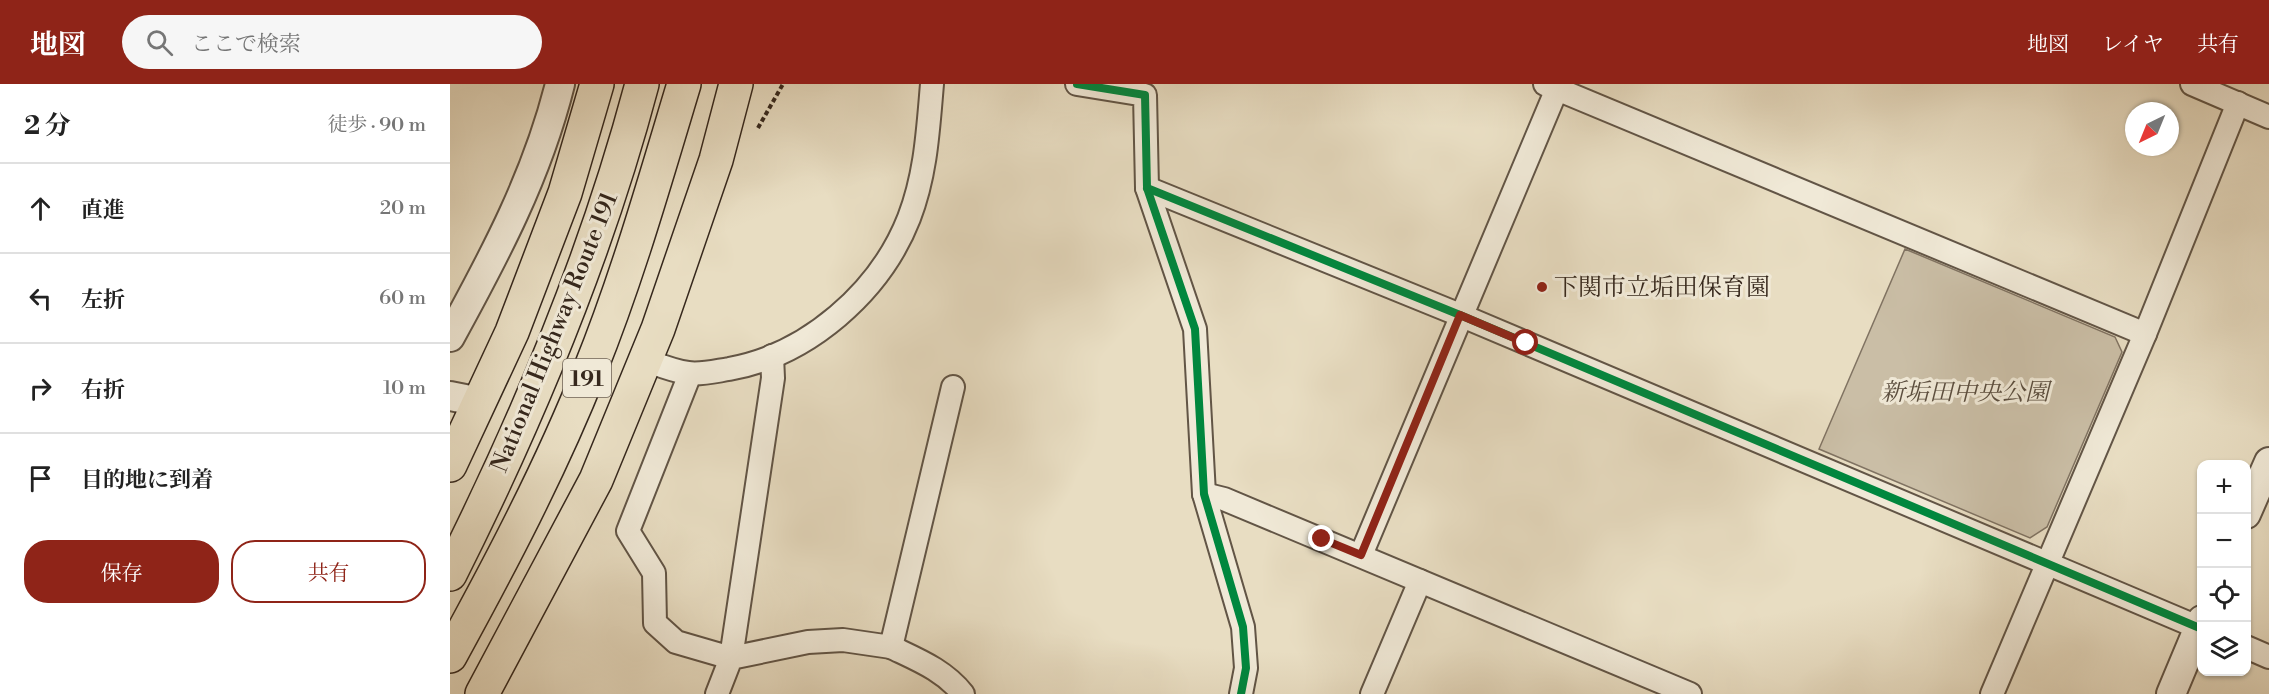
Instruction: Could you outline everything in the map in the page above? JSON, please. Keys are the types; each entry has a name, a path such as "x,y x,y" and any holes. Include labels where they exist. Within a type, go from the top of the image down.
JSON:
{"highway":[{"path":"452,457 465,399 512,332 565,193 597,84"},
{"name":"National Highway Route 191","path":"450,574 505,461 571,302 621,162 642,84"},
{"name":"National Highway Route 191","path":"450,657 542,478 591,369 630,264 684,84"},
{"path":"482,694 596,480 645,360 716,160 736,84"}],"street":[{"path":"450,337 494,258 516,210 541,151 560,84"},
{"path":"645,360 690,374 740,367 772,356 817,332 870,285 886,264 909,219 923,178 932,84"},
{"path":"1077,84 1145,94 1147,188 1195,329 1204,494 1243,627 1246,668 1241,694"},
{"path":"2192,84 2269,117"},
{"path":"1361,555 1554,86 2145,334"},
{"path":"1992,694 2145,334 2238,103"},
{"path":"1147,188 1460,315 2047,564 2197,625"},
{"path":"717,694 731,658 773,378 772,356"},
{"path":"690,374 628,531 654,573 655,623 676,642 731,658 808,642 843,640 891,647 935,668 952,680 963,694"},
{"path":"891,647 953,387"},
{"path":"2251,505 2269,463"},
{"path":"1204,494 1224,499 1361,555 1690,694"},
{"path":"1372,694 1420,581"},
{"path":"2171,694 2197,633"},
{"path":"2251,649 2269,657"}],"green space":[{"name":"新垢田中央公園","path":"1905,249 2115,337 2122,352 2047,527 2030,538 1819,449"}],"cycle path":[{"path":"1077,84 1145,95 1147,188 1195,329 1204,494 1243,627 1246,668 1241,694"},
{"path":"1147,188 1460,315 2197,627"}],"place":[{"name":"下関市立垢田保育園","path":"1542,287"}],"route":[{"path":"1322,539 1361,555 1460,315 1526,343"}]}
